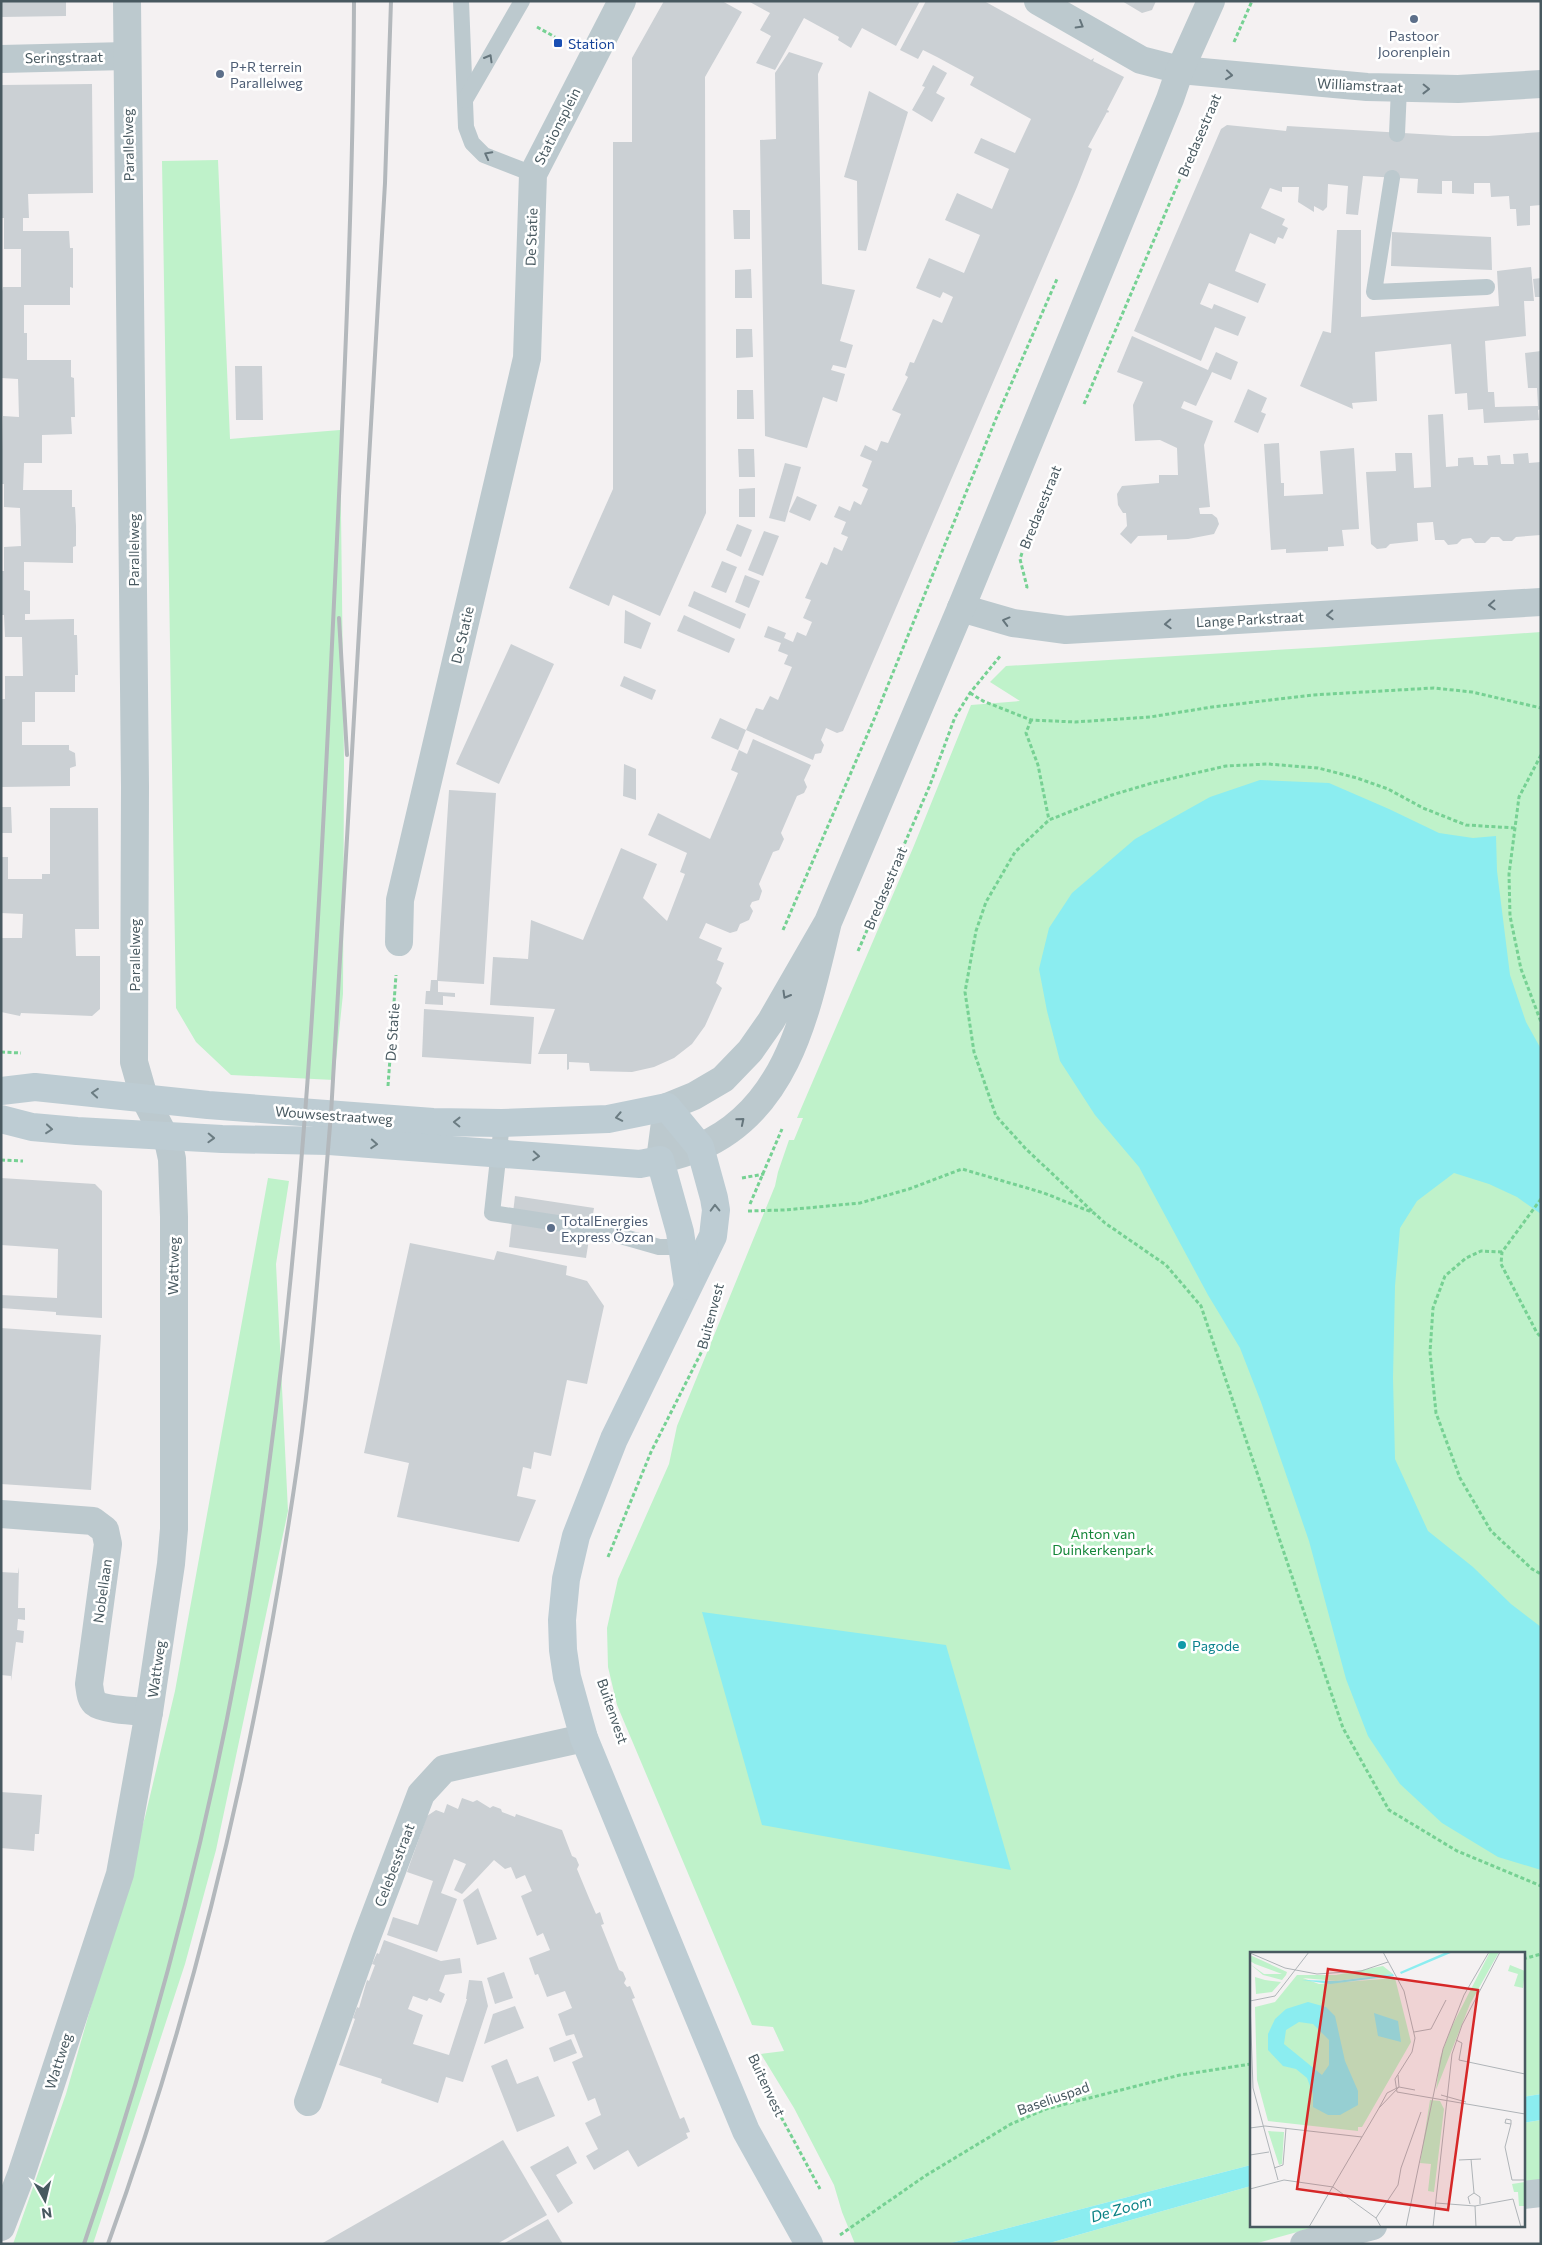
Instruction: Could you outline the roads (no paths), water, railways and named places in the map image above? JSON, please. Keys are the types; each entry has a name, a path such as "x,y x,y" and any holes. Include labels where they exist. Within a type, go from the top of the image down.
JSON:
{"main road":[{"name":"Wouwsestraatweg","path":"1,1091 35,1087 208,1105 364,1117 502,1123 608,1119 667,1107"},
{"name":"Buitenvest","path":"667,1107 700,1147 711,1184 716,1210 713,1236 696,1247 688,1286 614,1440 576,1536 566,1579 562,1620 562,1650 567,1677 584,1738 746,2131 821,2242"},
{"name":"Wouwsestraatweg","path":"1,1120 32,1127 164,1136 329,1141 640,1164 660,1160"},
{"path":"660,1160 696,1247"}],"street":[{"name":"Parallelweg","path":"127,1 135,777 134,1062 144,1097"},
{"name":"Stationsplein","path":"533,174 622,1"},
{"name":"Williamstraat","path":"1038,1 1141,60 1180,70 1399,88 1458,89 1541,84"},
{"path":"828,922 805,1015 788,1059 770,1090 751,1113 731,1130 700,1147 660,1160 667,1107 694,1096 723,1079 750,1051 771,1021 828,922 962,608 1170,99 1180,70 1211,1"},
{"name":"Seringstraat","path":"1,59 127,56"},
{"name":"De Statie","path":"399,942 400,900 527,358 533,174"},
{"name":"Lange Parkstraat","path":"962,608 1013,623 1066,630 1541,602"},
{"name":"Wattweg","path":"1,2227 21,2175 120,1874 149,1712 171,1564 174,1529 173,1182 171,1152 144,1097"},
{"name":"Nobellaan","path":"1,1514 93,1521 105,1530 108,1544 89,1684 90,1695 95,1703 104,1707 149,1712"},
{"name":"Celebesstraat","path":"308,2102 366,1939 421,1794 444,1769 584,1738"},
{"path":"1524,2195 1541,2193"},
{"path":"1304,2244 1365,2228"}],"lane":[{"path":"464,100 522,1"},
{"name":"Stationsplein","path":"463,5 464,100 466,127 472,143 484,155 533,174"},
{"path":"1397,134 1399,88"},
{"path":"1392,178 1374,292 1488,286"},
{"path":"502,1123 492,1213 596,1229 659,1247 696,1247"}],"water":[{"path":"1260,780 1329,783 1439,833 1473,838 1496,836 1497,871 1510,975 1526,1022 1541,1049 1541,1214 1517,1197 1489,1184 1454,1173 1417,1201 1400,1228 1395,1286 1393,1378 1395,1459 1428,1531 1473,1567 1511,1604 1541,1627 1541,1870 1498,1857 1442,1823 1400,1784 1368,1736 1346,1679 1309,1541 1261,1402 1240,1348 1208,1295 1139,1167 1095,1115 1060,1061 1047,1011 1039,969 1049,928 1072,893 1135,839 1210,797"},
{"path":"702,1612 946,1645 1011,1870 762,1825"},
{"path":"1541,2094 1541,2120 1524,2123 1524,2097"},
{"name":"De Zoom","path":"1250,2165 1250,2186 1046,2244 947,2244"}],"railway":[{"path":"84,2244 116,2148 145,2051 197,1855 239,1657 256,1557 282,1364 300,1177 314,989 324,802 349,266 354,1"},
{"path":"108,2244 141,2149 171,2052 199,1955 223,1857 265,1660 283,1561 304,1418 331,1114 385,183 391,1"},
{"path":"339,618 347,755"}],"place":[{"name":"Pastoor Joorenplein","path":"1414,19"},
{"name":"Station","path":"558,43"},
{"name":"P+R terrein Parallelweg","path":"220,74"},
{"name":"TotalEnergies Express Özcan","path":"551,1228"},
{"name":"Pagode","path":"1182,1645"}],"park label":[{"name":"Anton van Duinkerkenpark","path":"1103,1542"}]}
